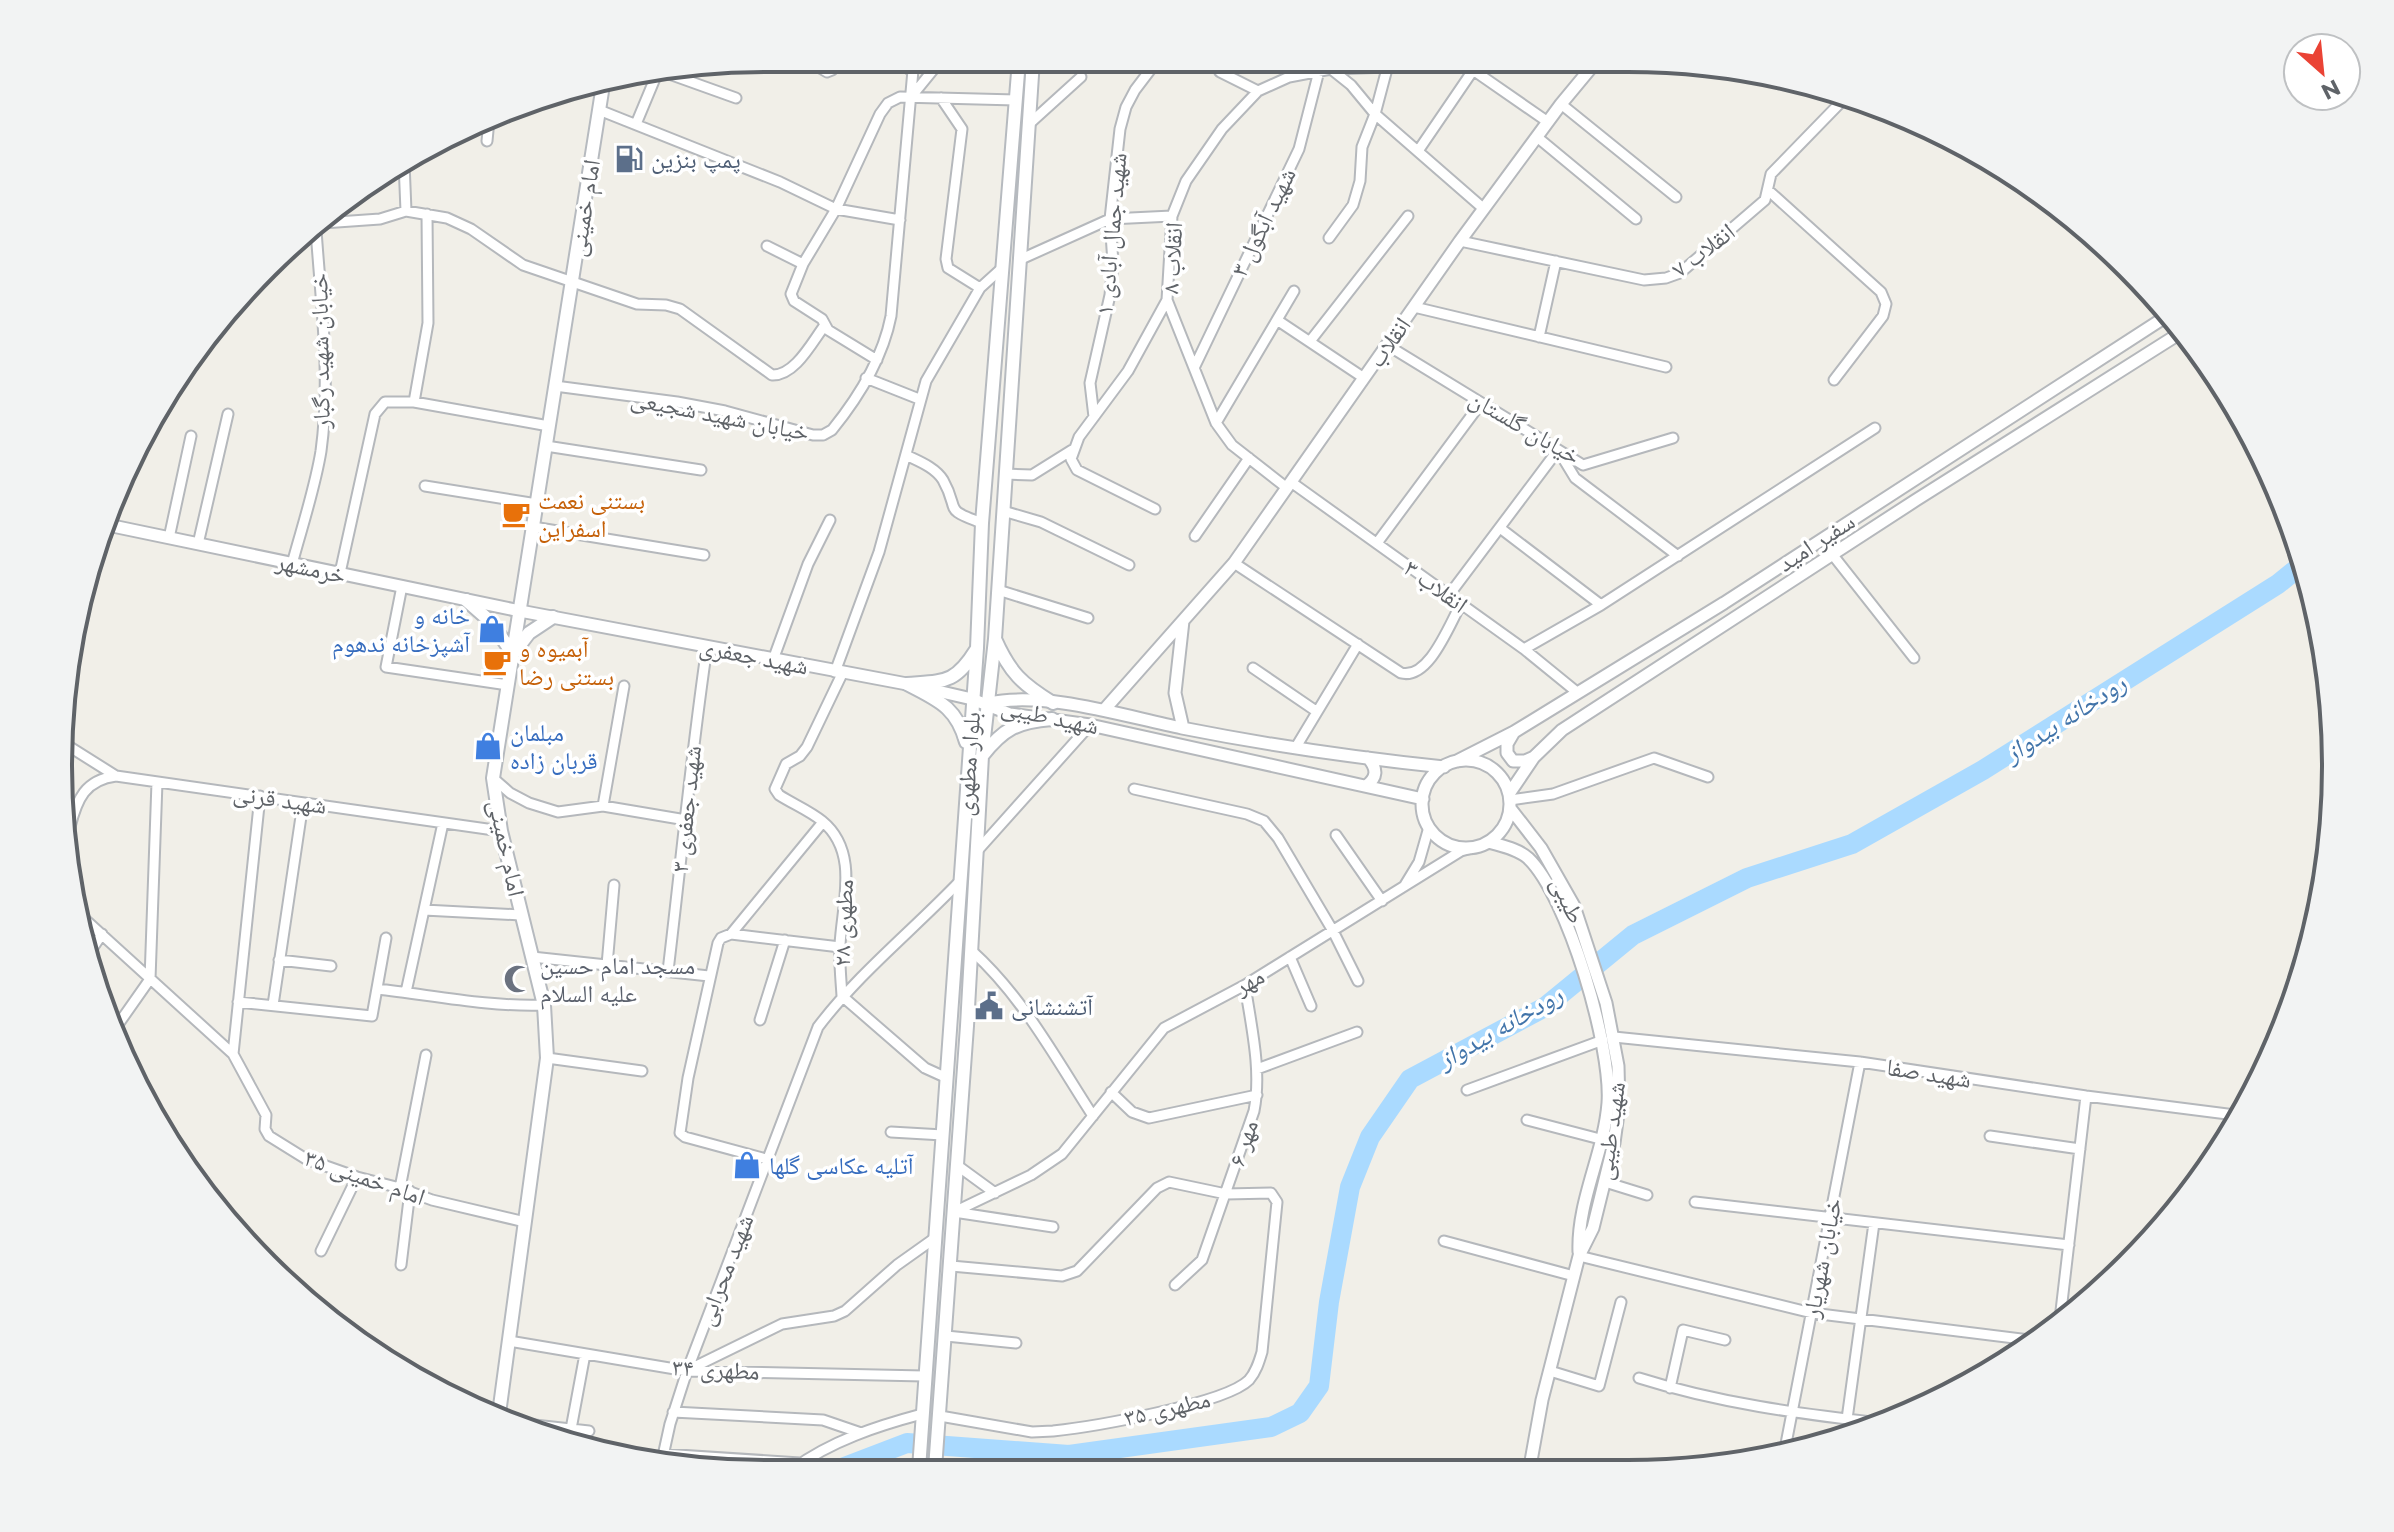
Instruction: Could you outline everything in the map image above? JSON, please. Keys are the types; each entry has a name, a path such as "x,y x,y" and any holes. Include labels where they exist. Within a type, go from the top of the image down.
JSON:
{"main road":[{"name":"بلوار مطهری","path":"919,1460 978,634 982,523 1018,72"},
{"name":"بلوار مطهری","path":"936,1460 958,1166 982,756 995,636 1032,72"},
{"name":"امام خمینی","path":"500,1407 547,1058 544,1005 501,831 493,778 602,92"},
{"path":"466,600 491,622 513,654 529,633 553,617"},
{"path":"978,634 995,636 1006,664 1016,677 1053,703"},
{"path":"907,684 946,681 954,677 963,671 977,648"},
{"path":"907,684 945,705 957,717 968,752"},
{"path":"982,756 998,735 1012,726 1052,719"},
{"path":"951,1024 967,1026"},
{"path":"921,1441 938,1443"}],"street":[{"name":"خیابان شهید شجیعی","path":"555,386 725,411 802,433 823,435 832,430 877,360 887,336 913,72"},
{"path":"911,97 931,72"},
{"name":"شهید جمال آبادی ۱","path":"1094,417 1090,383 1110,295 1113,263 1110,219 1120,129 1126,107 1150,72"},
{"path":"1220,72 1258,91"},
{"name":"انقلاب ۸","path":"1289,485 1232,445 1216,423 1167,300 1172,216 1186,181 1222,129 1258,91 1289,77 1314,72"},
{"name":"شهید آبگول ۳","path":"1194,368 1299,149 1319,72"},
{"path":"1334,72 1366,101 1375,114 1484,209"},
{"path":"1329,238 1353,205 1360,181 1362,147 1386,72"},
{"path":"1418,151 1471,72"},
{"path":"1483,72 1548,122"},
{"name":"انقلاب","path":"1104,710 1234,563 1460,241 1588,72"},
{"path":"1028,125 1081,77"},
{"path":"679,78 736,98"},
{"path":"636,124 654,81"},
{"path":"877,360 828,330 822,319 792,298 791,291 803,264 836,209 880,114 895,98 1016,100"},
{"path":"941,98 962,129 946,259 948,268 980,288"},
{"path":"1561,104 1676,197"},
{"name":"انقلاب ۷","path":"1460,241 1644,280 1680,273 1765,200 1771,174 1838,105"},
{"path":"599,110 768,177 836,209 900,220"},
{"path":"487,141 488,131"},
{"path":"1537,137 1636,219"},
{"path":"404,174 406,211"},
{"path":"1769,191 1881,292 1886,304 1883,316 1834,380"},
{"path":"335,222 380,219 406,211 447,218 471,229 523,265 637,304 680,309 772,375 785,373 792,367 825,325"},
{"path":"414,402 428,323 427,214"},
{"path":"1019,260 1110,219 1172,216"},
{"path":"1311,340 1408,216"},
{"name":"خیابان شهید رگبار","path":"292,564 320,453 325,411 316,237"},
{"path":"767,246 803,264"},
{"path":"1539,337 1556,261"},
{"path":"838,673 879,552 926,381 980,288 1001,269"},
{"path":"1216,423 1294,291"},
{"path":"1005,474 1032,475 1072,450 1128,371 1167,300"},
{"path":"1414,307 1666,367"},
{"path":"1277,320 1364,378"},
{"name":"سفیر امید","path":"1457,761 1514,732 1724,603 2160,320"},
{"name":"سفیر امید","path":"1510,801 1534,757 1562,730 2174,337"},
{"name":"خیابان گلستان","path":"1387,345 1583,465 1673,438"},
{"path":"866,378 919,399"},
{"path":"340,573 375,414 385,402 414,402 549,426"},
{"path":"1377,543 1481,403"},
{"path":"198,544 228,414"},
{"path":"1524,649 1601,605 1875,428"},
{"path":"169,538 191,436"},
{"path":"546,446 701,470"},
{"path":"1072,450 1072,465 1077,470 1155,509"},
{"path":"1449,595 1558,450 1575,478 1678,556"},
{"path":"906,455 933,468 942,479 957,514 982,523"},
{"path":"1195,536 1249,458"},
{"name":"انقلاب ۳","path":"1289,485 1377,543 1524,649 1578,693"},
{"path":"425,486 537,504"},
{"path":"1003,511 1041,522 1129,565"},
{"path":"773,660 808,564 830,520"},
{"name":"خرمشهر","path":"115,527 520,611"},
{"path":"533,527 704,555"},
{"path":"1500,528 1601,605"},
{"path":"1832,554 1914,658"},
{"path":"1234,563 1401,673 1415,673 1429,660 1461,604"},
{"path":"402,586 386,667 508,685"},
{"path":"998,590 1088,618"},
{"name":"شهید جعفری","path":"520,611 907,684 987,703"},
{"path":"1183,621 1175,693 1183,728"},
{"path":"1296,747 1358,644"},
{"name":"شهید جعفری ۳","path":"668,971 691,756 707,647"},
{"path":"1253,668 1316,711"},
{"name":"مطهری ۲۸","path":"838,673 804,753 786,764 776,784 776,793 823,822 836,838 845,858 840,947 842,996 925,1068 947,1078"},
{"path":"603,806 624,686"},
{"name":"شهید طیبی","path":"987,703 1013,698 1104,710 1183,728 1296,747 1444,767"},
{"name":"شهید طیبی","path":"987,703 1010,714 1090,725 1423,799"},
{"path":"978,850 1090,725"},
{"path":"1514,732 1507,744 1507,753 1513,761 1534,757"},
{"path":"72,749 116,776"},
{"path":"1366,786 1373,781 1376,773 1368,758"},
{"path":"1510,801 1553,794 1654,758 1708,777"},
{"path":"1470,760 1495,771 1504,781 1510,801 1507,821 1500,833 1476,847 1449,845 1438,838 1423,814 1426,786 1444,767 1457,761 1470,760"},
{"path":"74,817 82,793 93,782 116,776"},
{"name":"شهید قرنی","path":"116,776 501,831"},
{"path":"493,778 510,793 529,803 558,812 603,806 686,820"},
{"path":"121,1021 150,979 157,782"},
{"path":"1134,789 1247,814 1264,821 1278,838 1333,931 1358,981"},
{"path":"233,1054 260,796"},
{"name":"طیبی","path":"1510,801 1574,906 1606,1003"},
{"path":"273,1005 303,803"},
{"path":"731,934 823,822"},
{"path":"406,992 443,823"},
{"path":"1403,888 1419,862 1429,827"},
{"path":"1336,835 1382,901"},
{"name":"طیبی","path":"1489,842 1525,855 1550,888 1577,955 1592,1004"},
{"name":"مهر","path":"954,1212 995,1193 1062,1154 1164,1028 1245,985 1461,851 1476,847"},
{"name":"شهید محرابی","path":"664,1452 687,1371 818,1027 872,965 913,930 959,882"},
{"path":"607,965 614,885"},
{"path":"424,910 521,915"},
{"name":"امام خمینی ۳۵","path":"91,924 233,1054 266,1115 265,1129 269,1136 306,1159 357,1177 461,1208 525,1222"},
{"path":"95,944 102,934"},
{"path":"766,1159 680,1133 718,943 721,938 731,934 840,947"},
{"path":"238,1002 372,1016 386,938"},
{"path":"760,1020 785,940"},
{"path":"972,951 990,967 1027,1014 1093,1116"},
{"path":"532,957 709,976"},
{"path":"1290,957 1311,1006"},
{"path":"279,960 331,966"},
{"name":"مهر ۶","path":"1175,1285 1202,1260 1257,1095 1257,1069 1245,985"},
{"path":"377,989 435,998 522,1006 544,1005"},
{"name":"شهید طیبی","path":"1579,1256 1578,1226 1608,1105 1606,1003"},
{"name":"شهید طیبی","path":"1530,1460 1579,1256 1593,1228 1605,1182 1619,1106 1618,1066 1592,1004"},
{"path":"1257,1069 1357,1032"},
{"path":"1467,1090 1608,1039"},
{"name":"شهید صفا","path":"1608,1039 1860,1062 2228,1114"},
{"path":"401,1265 405,1190 426,1055"},
{"path":"547,1058 642,1071"},
{"name":"خیابان شهریار","path":"1786,1441 1860,1062"},
{"path":"1111,1092 1132,1112 1149,1118 1257,1095"},
{"path":"2061,1308 2086,1096"},
{"path":"1527,1120 1600,1139"},
{"path":"891,1132 943,1135"},
{"path":"1990,1136 2080,1149"},
{"path":"958,1166 995,1193"},
{"path":"321,1251 357,1177"},
{"path":"1605,1182 1647,1195"},
{"path":"951,1266 1062,1276 1071,1274 1163,1183 1178,1183 1226,1194"},
{"name":"مطهری ۳۵","path":"940,1420 1032,1432 1063,1430 1213,1399 1248,1381 1256,1370 1265,1339 1277,1202 1275,1196 1265,1192 1226,1194"},
{"path":"1695,1202 2069,1245"},
{"path":"954,1212 1053,1227"},
{"path":"1847,1419 1874,1223"},
{"path":"687,1371 782,1324 834,1316 845,1311 897,1265 935,1238"},
{"path":"1444,1241 1574,1276"},
{"path":"1579,1256 1812,1313 2020,1339"},
{"path":"1550,1371 1599,1386 1621,1302"},
{"path":"1670,1388 1683,1330 1725,1340"},
{"path":"946,1336 1016,1343"},
{"name":"مطهری ۳۴","path":"509,1341 687,1371 924,1376"},
{"path":"571,1429 585,1354"},
{"path":"1639,1378 1670,1388 1792,1413 1858,1420"},
{"path":"673,1412 823,1420 861,1433"},
{"path":"808,1460 861,1433 922,1418"},
{"path":"558,1428 589,1431"}],"waterway":[{"name":"رودخانه بیدواز","path":"863,1460 907,1443 1069,1455 1271,1427 1300,1413 1319,1386 1329,1302 1350,1187 1370,1137 1410,1079 1545,1007 1633,935 1747,878 1852,844 1983,770 2294,571"}],"place":[{"name":"پمپ بنزین","path":"629,159"},
{"name":"بستنی نعمت اسفراین","path":"516,514"},
{"name":"خانه و آشپزخانه ندهوم","path":"492,629"},
{"name":"آبمیوه و بستنی رضا","path":"497,662"},
{"name":"مبلمان قربان زاده","path":"488,746"},
{"name":"مسجد امام حسین علیه السلام","path":"518,979"},
{"name":"آتشنشانی","path":"989,1006"},
{"name":"آتلیه عکاسی گلها","path":"747,1165"}]}
